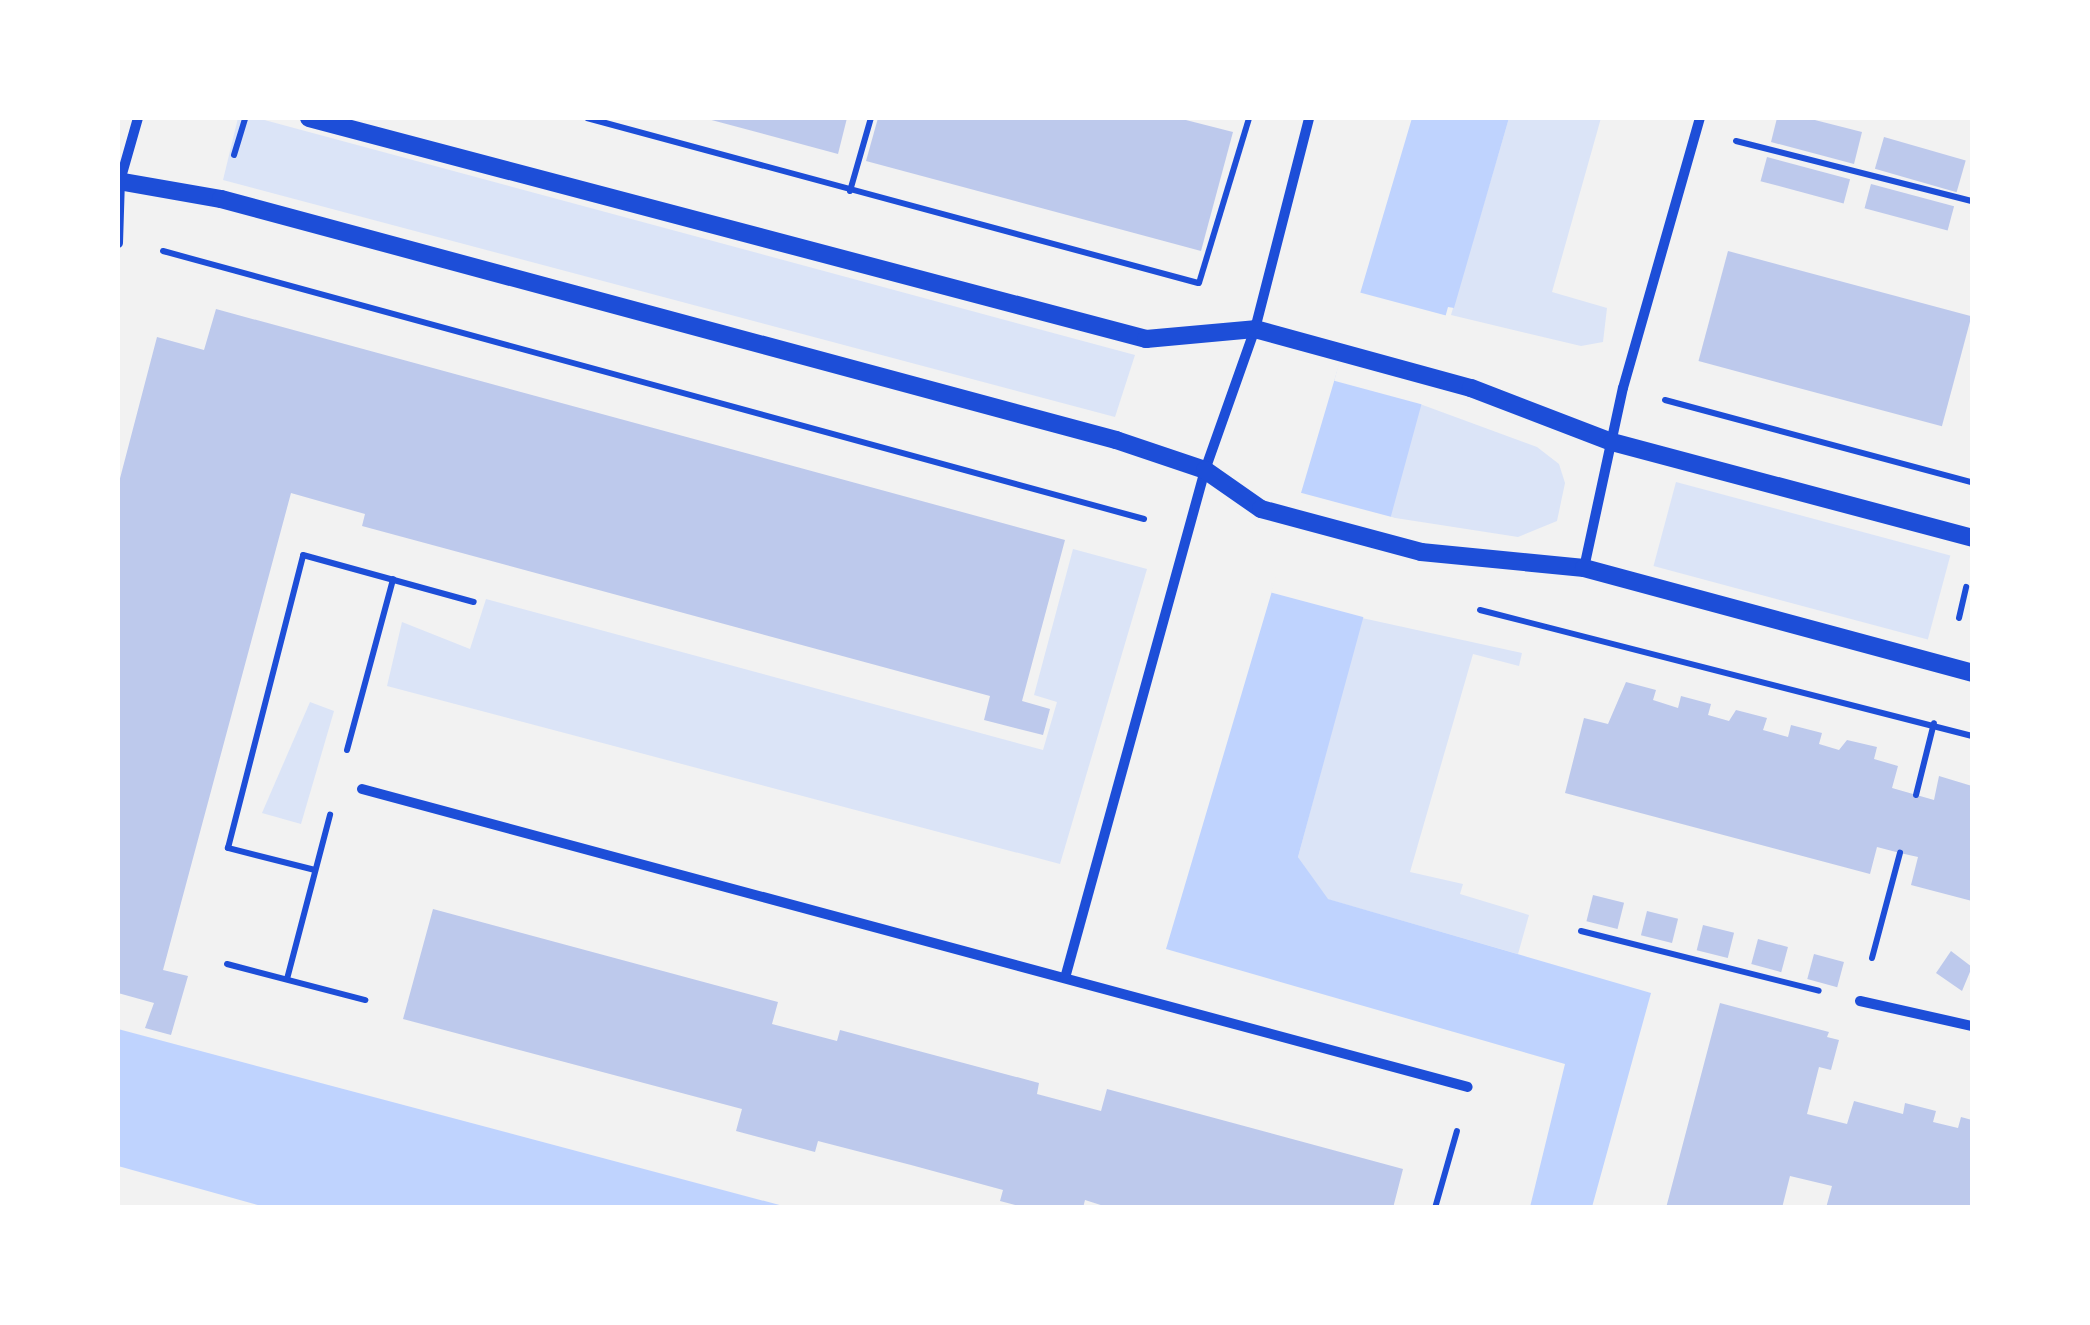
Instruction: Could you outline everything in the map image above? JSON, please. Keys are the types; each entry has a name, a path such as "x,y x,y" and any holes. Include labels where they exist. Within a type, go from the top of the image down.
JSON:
{"street":[{"path":"118,243 119,181 138,118"},
{"path":"309,118 1146,339 1255,329 1471,388 1612,442 1972,538"},
{"path":"1064,978 1205,470 1255,329 1308,118"},
{"path":"1584,568 1623,388 1700,118"},
{"path":"119,181 258,209 1205,470 1261,508 1421,552 1584,568 1972,673"},
{"path":"362,789 1468,1086"},
{"path":"1860,1001 1972,1026"}],"path":[{"path":"587,118 1216,291 1264,293"},
{"path":"850,190 871,118"},
{"path":"1198,283 1250,118"},
{"path":"1696,130 1972,201"},
{"path":"118,243 1190,532"},
{"path":"1623,388 1972,482"},
{"path":"315,870 228,848 302,554 474,602"},
{"path":"1467,607 1972,736"},
{"path":"1581,931 1860,1001 1900,852"},
{"path":"228,964 365,1000"},
{"path":"1435,1208 1468,1086"}],"shaded area":[{"path":"238,118 257,118 1135,355 1115,417 223,180"},
{"path":"1509,118 1601,118 1552,292 1607,308 1603,342 1581,346 1451,315"},
{"path":"1420,404 1537,447 1559,464 1565,483 1557,521 1518,537 1389,517"},
{"path":"1676,482 1950,556 1928,640 1653,566"},
{"path":"1073,549 1147,569 1060,864 387,686 402,622 470,649 486,599 1043,750 1057,702 1034,695"},
{"path":"1362,618 1522,653 1519,666 1473,654 1410,872 1463,884 1460,894 1529,915 1518,954 1327,899 1298,857"},
{"path":"310,702 334,711 301,824 262,813"}],"water":[{"path":"1412,118 1509,118 1454,308 1448,307 1298,857 1328,899 1651,993 1592,1207 1530,1207 1565,1064 1166,949"},
{"path":"118,1029 787,1207 265,1207 118,1166"}],"pier":[{"path":"1358,292 1450,317 1426,405 1334,381"},
{"path":"1298,492 1394,518 1367,618 1271,592"}],"building":[{"path":"704,118 847,118 838,154"},
{"path":"878,118 1178,118 1233,132 1201,251 866,161"},
{"path":"1777,118 1807,118 1862,132 1854,164 1771,142"},
{"path":"1884,137 1966,160 1957,192 1875,169"},
{"path":"1767,157 1850,179 1844,203 1761,181"},
{"path":"1871,184 1954,206 1948,230 1865,208"},
{"path":"1728,251 1971,316 1942,426 1698,361"},
{"path":"216,309 1065,540 1022,701 1050,709 1043,735 984,720 990,696 362,526 365,514 291,493 163,970 188,976 171,1035 145,1028 154,1003 118,993 118,486 157,337 204,350"},
{"path":"1626,682 1656,690 1653,700 1678,708 1681,696 1711,704 1708,715 1729,721 1736,710 1767,718 1763,730 1788,737 1791,725 1822,733 1819,744 1839,750 1847,740 1877,747 1874,759 1898,766 1892,788 1934,800 1939,776 1972,786 1972,901 1911,885 1918,857 1877,847 1870,874 1565,793 1584,718 1608,724"},
{"path":"1593,895 1624,903 1618,929 1586,921"},
{"path":"433,909 778,1002 772,1024 837,1041 840,1030 1039,1083 1037,1094 1101,1111 1107,1089 1403,1169 1393,1208 1110,1208 1085,1200 1083,1208 1026,1208 1000,1201 1003,1190 911,1165 818,1141 815,1152 736,1131 742,1109 403,1019"},
{"path":"1647,911 1678,919 1672,943 1641,935"},
{"path":"1703,925 1734,933 1728,958 1697,950"},
{"path":"1758,939 1788,947 1781,972 1751,964"},
{"path":"1951,951 1972,967 1962,991 1936,973"},
{"path":"1814,954 1844,962 1837,987 1807,979"},
{"path":"1720,1003 1829,1032 1827,1037 1839,1040 1831,1070 1819,1067 1807,1114 1847,1124 1854,1101 1903,1114 1905,1103 1936,1111 1933,1122 1958,1128 1961,1117 1972,1120 1972,1208 1826,1208 1832,1186 1790,1176 1782,1208 1666,1208"}]}
